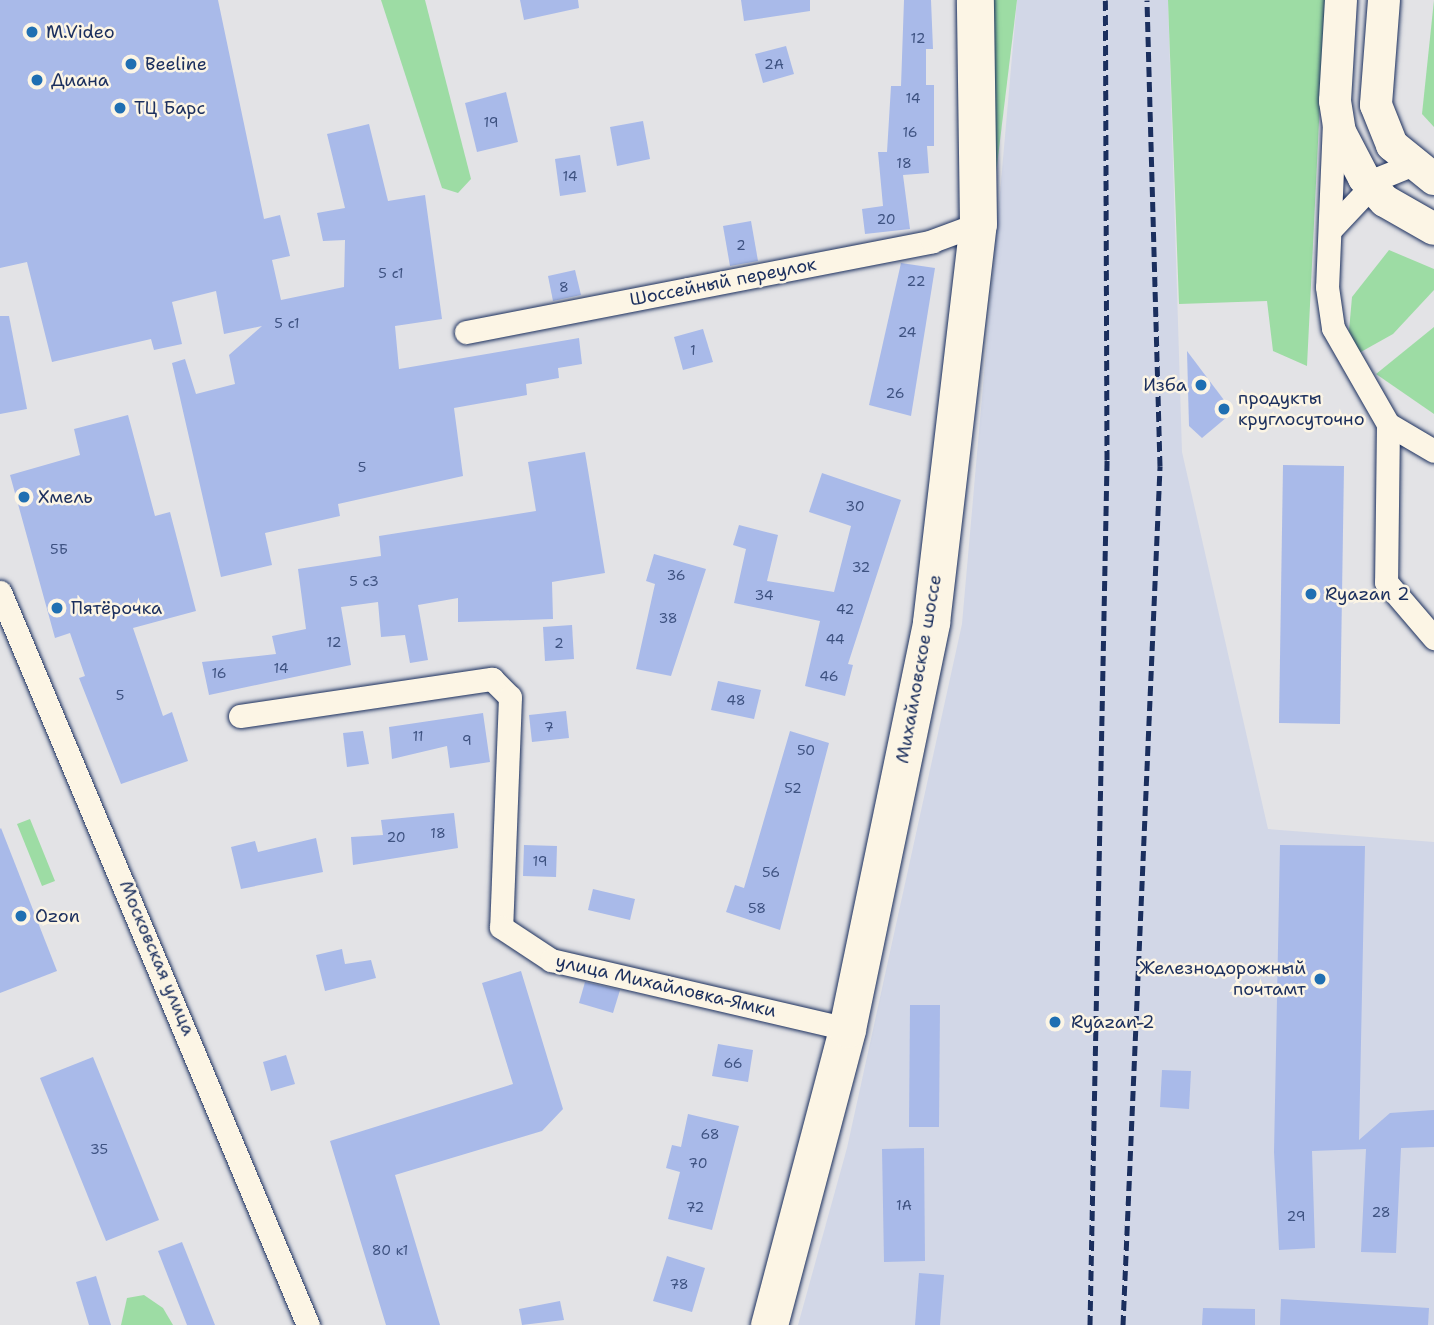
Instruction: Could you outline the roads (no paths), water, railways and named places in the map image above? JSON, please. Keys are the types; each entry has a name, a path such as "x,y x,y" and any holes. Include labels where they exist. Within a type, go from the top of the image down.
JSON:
{"main road":[{"name":"Михайловское шоссе","path":"769,1325 847,1028 931,622 978,224 975,0"}],"street":[{"path":"1341,0 1330,230 1333,328 1388,424 1434,451"},
{"path":"1384,0 1376,105 1392,145 1423,172"},
{"path":"1335,101 1350,156 1371,186 1434,229"},
{"path":"1330,230 1371,186 1394,168 1423,172"},
{"name":"Шоссейный переулок","path":"466,332 932,241 978,224"},
{"path":"1388,424 1386,582 1394,600 1434,638"},
{"name":"Московская улица","path":"0,592 309,1325"},
{"name":"улица Михайловка-Ямки","path":"240,716 492,680 510,697 501,927 551,960 847,1028"}],"railway":[{"path":"1090,1325 1107,460 1105,0"},
{"path":"1123,1325 1160,466 1147,0"}],"place":[{"name":"M.Video","path":"32,32"},
{"name":"Beeline","path":"131,64"},
{"name":"Диана","path":"37,80"},
{"name":"ТЦ Барс","path":"120,108"},
{"name":"Изба","path":"1201,385"},
{"name":"продукты круглосуточно","path":"1224,409"},
{"name":"Хмель","path":"24,497"},
{"name":"Ryazan 2","path":"1311,594"},
{"name":"Пятёрочка","path":"57,608"},
{"name":"Ozon","path":"21,916"},
{"name":"Железнодорожный почтамт","path":"1320,979"},
{"name":"Ryazan-2","path":"1055,1022"}]}
